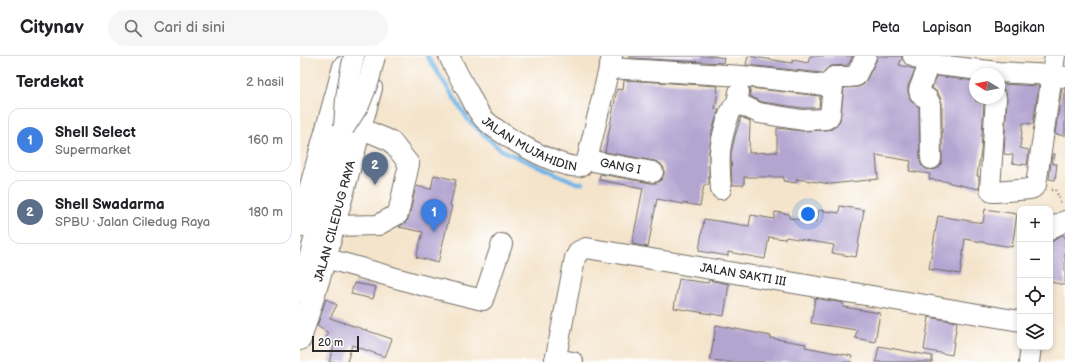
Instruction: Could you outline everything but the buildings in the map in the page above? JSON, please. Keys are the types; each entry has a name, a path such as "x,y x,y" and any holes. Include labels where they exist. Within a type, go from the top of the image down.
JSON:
{"main road":[{"path":"302,214 347,56"},
{"name":"JALAN CILEDUG RAYA","path":"300,339 334,226 352,128 380,56"}],"street":[{"path":"352,128 346,98 354,56"},
{"path":"300,292 360,103 369,80 375,56"},
{"name":"JALAN MUJAHIDIN","path":"449,56 467,92 483,119 508,138 528,150 564,165 577,166 582,166 587,160 610,62"},
{"path":"834,77 856,76 866,56"},
{"path":"996,104 990,189 992,192 995,192 1033,188 1036,185 1058,76 1055,56"},
{"path":"931,159 930,104 927,98 921,96 919,93 921,60 969,68"},
{"path":"610,62 824,85 829,83 834,77"},
{"path":"1005,73 1058,76"},
{"path":"721,189 720,153 724,130 734,105 737,104 742,76"},
{"path":"737,104 759,113 802,120 826,119 830,115 834,77"},
{"path":"334,226 378,226 398,214 409,164 391,141 352,128"},
{"name":"GANG I","path":"587,160 653,172"},
{"path":"1053,227 1065,220"},
{"path":"325,258 417,284 483,300 502,244"},
{"name":"JALAN SAKTI III","path":"561,361 575,258 578,251 586,248 1017,320"},
{"path":"1029,362 1031,350"}],"path":[{"path":"1056,190 1058,197"}],"waterway":[{"path":"427,56 469,121 501,150 577,183 582,183"}],"place":[{"name":"Shell Swadarma","path":"375,185"},
{"name":"Shell Select","path":"434,232"}]}
